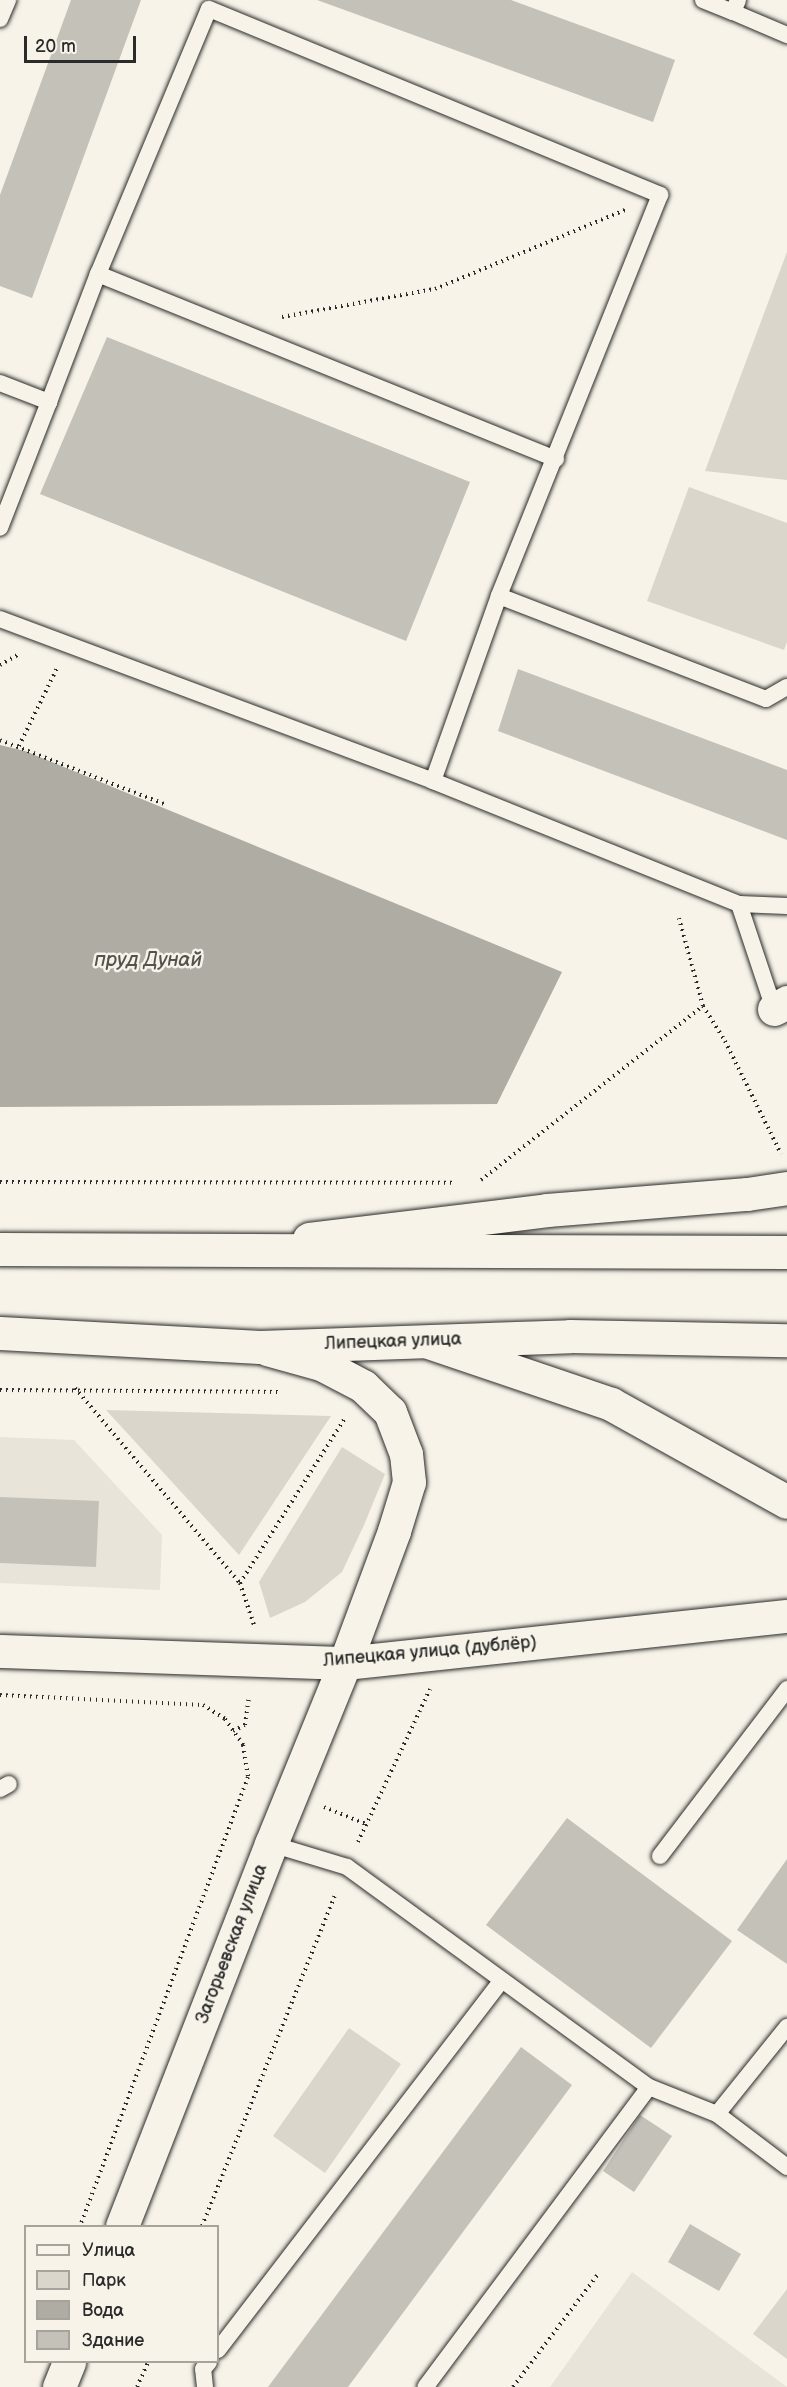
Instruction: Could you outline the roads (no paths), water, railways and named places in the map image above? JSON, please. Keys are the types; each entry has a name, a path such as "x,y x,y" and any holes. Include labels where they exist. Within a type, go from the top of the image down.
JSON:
{"street":[{"path":"218,1250 547,1210 747,1194 787,1188"},
{"path":"0,1250 787,1252"},
{"name":"Липецкая улица","path":"0,1333 260,1347 570,1336 787,1340"},
{"path":"427,1341 611,1404 787,1502"},
{"name":"Загорьевская улица","path":"122,2225 271,1844 345,1663 409,1482 406,1454 390,1412 363,1386 321,1364 260,1347"},
{"name":"Липецкая улица (дублёр)","path":"0,1651 345,1663 787,1616"},
{"path":"59,2387 68,2363"}],"lane":[{"path":"0,19 8,0"},
{"path":"703,0 736,6 787,35"},
{"path":"0,528 98,274 210,9 660,195 556,459 499,596 433,781"},
{"path":"98,274 556,459"},
{"path":"0,383 49,402"},
{"path":"499,596 766,699 787,687"},
{"path":"0,619 433,781 739,904 787,906"},
{"path":"739,904 780,1005"},
{"path":"660,1856 787,1689"},
{"path":"271,1844 347,1867 649,2087 717,2114 787,2167"},
{"path":"219,2349 502,1980"},
{"path":"717,2114 787,2027"},
{"path":"426,2387 649,2087"},
{"path":"206,2387 203,2369 207,2363"}],"water":[{"name":"пруд Дунай","path":"0,745 25,751 562,972 497,1104 0,1107"}]}
